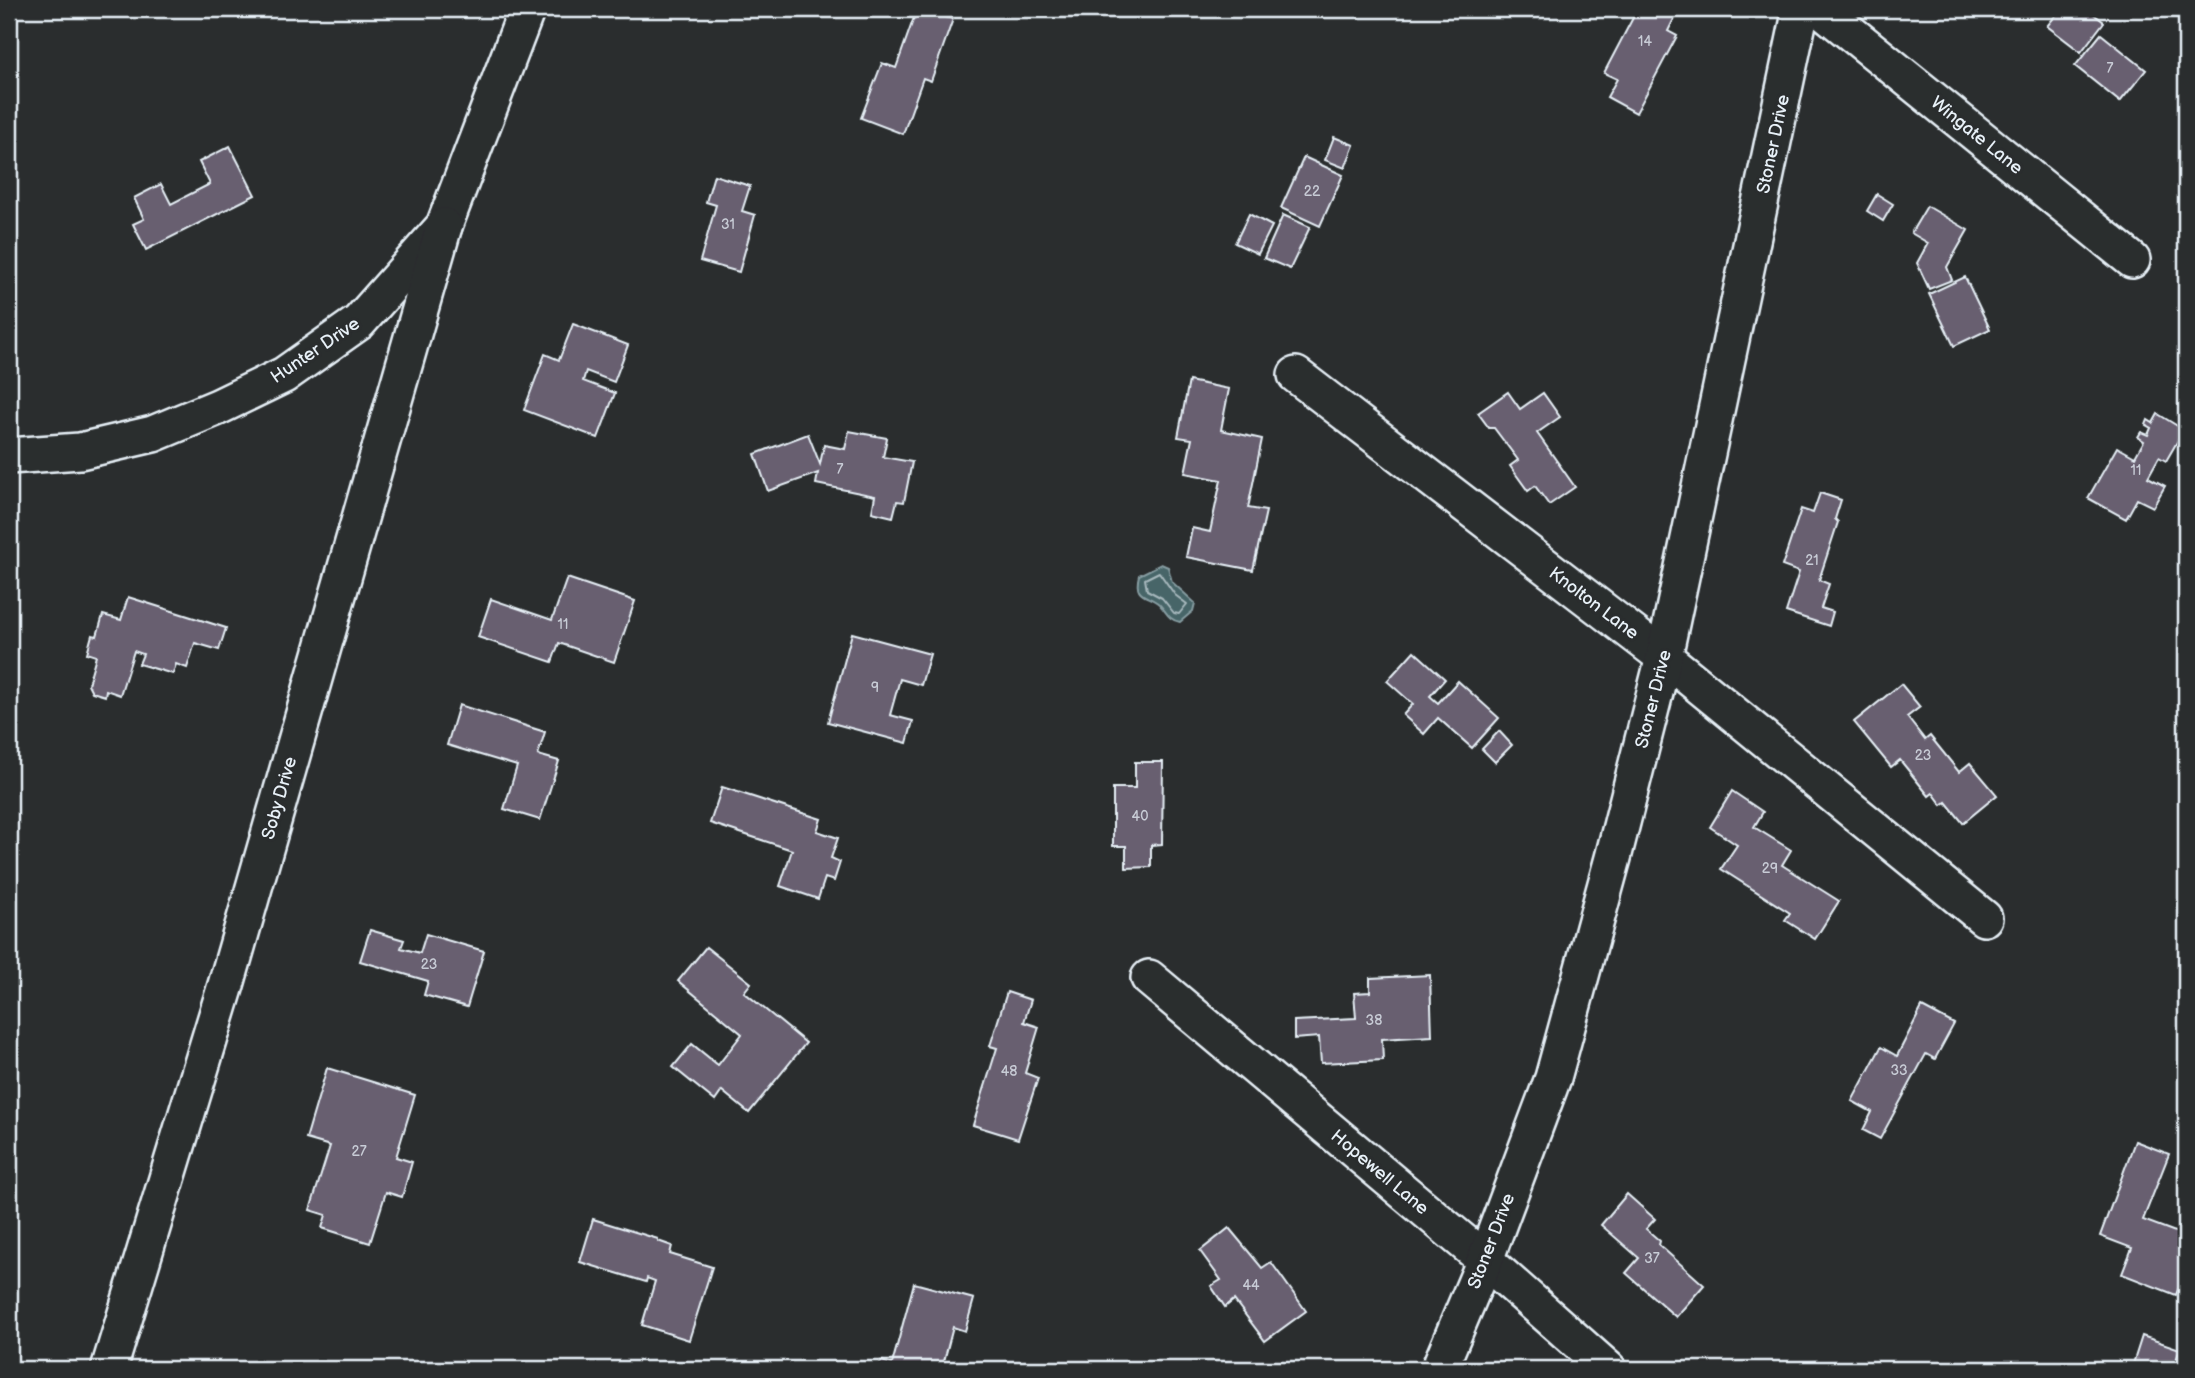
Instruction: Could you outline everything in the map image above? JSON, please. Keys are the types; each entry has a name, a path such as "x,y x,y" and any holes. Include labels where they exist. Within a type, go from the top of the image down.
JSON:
{"street":[{"name":"Hunter Drive","path":"9,456 80,451 153,434 284,375 359,322 444,226 527,9"},
{"name":"Stoner Drive","path":"1439,1369 1485,1260 1553,1078 1664,657 1801,9"},
{"name":"Wingate Lane","path":"1821,9 2132,260"},
{"name":"Soby Drive","path":"109,1369 226,985 444,226"},
{"name":"Knolton Lane","path":"1296,375 1664,657 1984,918"},
{"name":"Hopewell Lane","path":"1149,978 1485,1260 1608,1369"}],"water":[{"path":"1161,564 1168,567 1172,582 1195,603 1193,611 1180,622 1170,618 1159,604 1143,595 1138,588 1139,575"}],"building":[{"path":"917,9 953,19 931,81 923,78 903,134 861,118 882,63 896,68"},
{"path":"1630,9 1679,9 1668,31 1677,36 1636,113 1607,97 1617,79 1604,73 1636,12"},
{"path":"2061,9 2087,9 2104,22 2081,52 2047,26"},
{"path":"2101,34 2146,70 2120,102 2075,66"},
{"path":"1334,137 1354,145 1345,168 1325,160"},
{"path":"230,146 255,195 146,250 133,224 144,219 134,198 161,184 171,204 210,184 199,162"},
{"path":"1304,157 1343,175 1320,226 1281,208"},
{"path":"714,175 750,186 742,211 755,215 739,272 700,261 716,205 706,202"},
{"path":"1877,194 1893,204 1883,221 1867,211"},
{"path":"1927,206 1968,230 1947,267 1952,280 1929,289 1917,263 1928,243 1911,233"},
{"path":"1249,214 1272,226 1258,254 1235,243"},
{"path":"1283,215 1310,227 1290,269 1264,258"},
{"path":"1965,277 1990,329 1954,346 1929,294"},
{"path":"573,324 628,345 614,382 586,371 583,381 615,393 598,438 524,410 545,354 559,360"},
{"path":"1189,381 1229,389 1221,430 1262,439 1248,508 1266,511 1253,570 1186,557 1192,528 1210,532 1221,480 1185,473 1192,439 1178,437"},
{"path":"1508,392 1520,409 1543,393 1560,417 1537,433 1575,487 1549,505 1535,486 1528,491 1510,466 1518,460 1494,428 1489,428 1478,413"},
{"path":"2158,414 2184,430 2166,461 2159,457 2148,477 2165,486 2153,507 2137,499 2126,519 2088,498 2117,447 2135,457 2144,441 2138,437 2141,432 2148,435 2151,428 2146,425 2148,420 2153,423"},
{"path":"849,431 887,438 883,457 912,462 904,502 897,501 893,517 872,512 875,496 816,484 818,473 768,491 755,454 808,434 820,464 824,445 845,449"},
{"path":"1820,493 1841,500 1835,519 1838,522 1819,580 1829,584 1821,608 1833,612 1829,626 1786,612 1799,572 1782,566 1801,509 1813,513"},
{"path":"567,578 635,601 614,662 559,643 552,662 478,637 491,599 552,620"},
{"path":"128,597 226,628 219,650 195,643 187,668 176,664 173,674 139,664 143,654 134,651 120,695 106,690 105,696 92,692 88,684 96,656 87,653 92,635 97,636 103,615 121,620"},
{"path":"852,633 930,654 921,685 900,679 890,715 913,721 907,743 828,722"},
{"path":"1414,651 1445,679 1430,696 1438,703 1458,681 1499,718 1472,748 1438,718 1424,734 1403,715 1413,704 1387,681"},
{"path":"1901,684 1920,707 1907,717 1925,740 1930,736 1959,772 1970,763 1997,795 1963,823 1946,802 1942,805 1933,793 1929,796 1900,760 1891,767 1854,722"},
{"path":"459,705 545,732 538,755 559,761 540,820 504,809 517,766 447,745"},
{"path":"1499,731 1512,745 1495,762 1482,749"},
{"path":"1135,762 1163,762 1162,844 1151,845 1151,867 1126,868 1126,846 1113,846 1113,788 1135,788"},
{"path":"722,787 821,819 817,831 838,838 831,858 840,862 834,881 825,878 818,899 780,886 792,850 710,823"},
{"path":"1732,791 1763,812 1754,827 1791,850 1782,865 1839,901 1815,939 1785,920 1790,913 1721,869 1737,845 1710,827"},
{"path":"370,930 404,940 401,948 420,953 426,934 484,951 467,1007 424,995 428,981 360,961"},
{"path":"706,947 751,983 744,992 806,1043 749,1113 722,1091 715,1101 673,1067 692,1044 718,1065 742,1034 678,981"},
{"path":"1430,975 1432,1036 1382,1039 1383,1060 1321,1063 1319,1037 1294,1039 1294,1021 1356,1018 1354,993 1370,992 1370,978"},
{"path":"1007,992 1031,1000 1024,1022 1039,1027 1025,1073 1038,1078 1018,1139 973,1125 997,1048 990,1046"},
{"path":"1922,1007 1954,1024 1935,1059 1926,1054 1880,1139 1863,1130 1872,1112 1852,1101 1881,1047 1897,1056"},
{"path":"327,1068 415,1095 396,1157 412,1162 402,1197 386,1192 370,1243 322,1228 326,1215 310,1210 330,1146 306,1139"},
{"path":"2135,1141 2169,1154 2143,1220 2186,1236 2186,1271 2176,1295 2122,1274 2132,1248 2100,1236"},
{"path":"1627,1194 1655,1219 1646,1229 1660,1241 1659,1245 1704,1285 1676,1317 1626,1273 1639,1258 1601,1225"},
{"path":"593,1219 658,1239 672,1246 670,1254 712,1267 689,1340 642,1325 655,1281 647,1278 646,1282 580,1262"},
{"path":"1229,1228 1262,1268 1271,1262 1306,1311 1265,1341 1234,1300 1225,1307 1211,1286 1221,1280 1200,1251"},
{"path":"914,1283 974,1299 965,1331 953,1327 942,1369 879,1369 881,1361 892,1364"},
{"path":"2142,1336 2180,1349 2173,1369 2132,1367"},
{"path":"1816,1361 1817,1369 1795,1369 1794,1365"}]}
